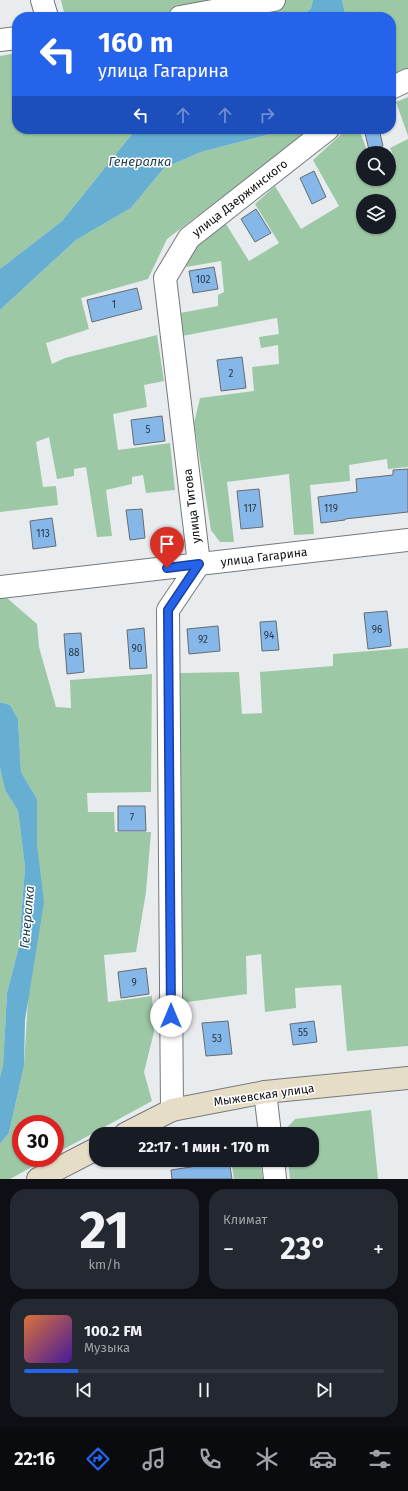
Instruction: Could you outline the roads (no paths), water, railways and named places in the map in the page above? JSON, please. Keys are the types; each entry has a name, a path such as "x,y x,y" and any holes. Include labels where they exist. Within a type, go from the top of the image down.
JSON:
{"street":[{"path":"42,0 46,12"},
{"path":"208,12 274,0"},
{"path":"0,40 12,39"},
{"path":"396,86 408,80"},
{"name":"улица Дзержинского","path":"165,278 189,238 322,134"},
{"name":"улица Титова","path":"165,278 199,564"},
{"name":"улица Гагарина","path":"0,587 408,540"},
{"path":"172,1110 168,610 199,564"},
{"name":"Мыжевская улица","path":"139,1127 172,1110 265,1092 408,1078"},
{"path":"265,1092 269,1127"},
{"path":"38,1179 89,1153"},
{"path":"274,1167 275,1179"}],"water":[{"path":"313,0 342,0 345,12 307,12 311,8"},
{"name":"Генералка","path":"132,134 270,134 201,152 164,168 131,208 76,240 0,310 0,269 62,221"},
{"name":"Генералка","path":"0,702 10,705 18,719 21,772 37,799 37,845 44,902 25,1020 24,1066 9,1133 0,1144 0,1077 3,1065 7,993 19,946 25,867 18,811 5,790 0,768"}]}
